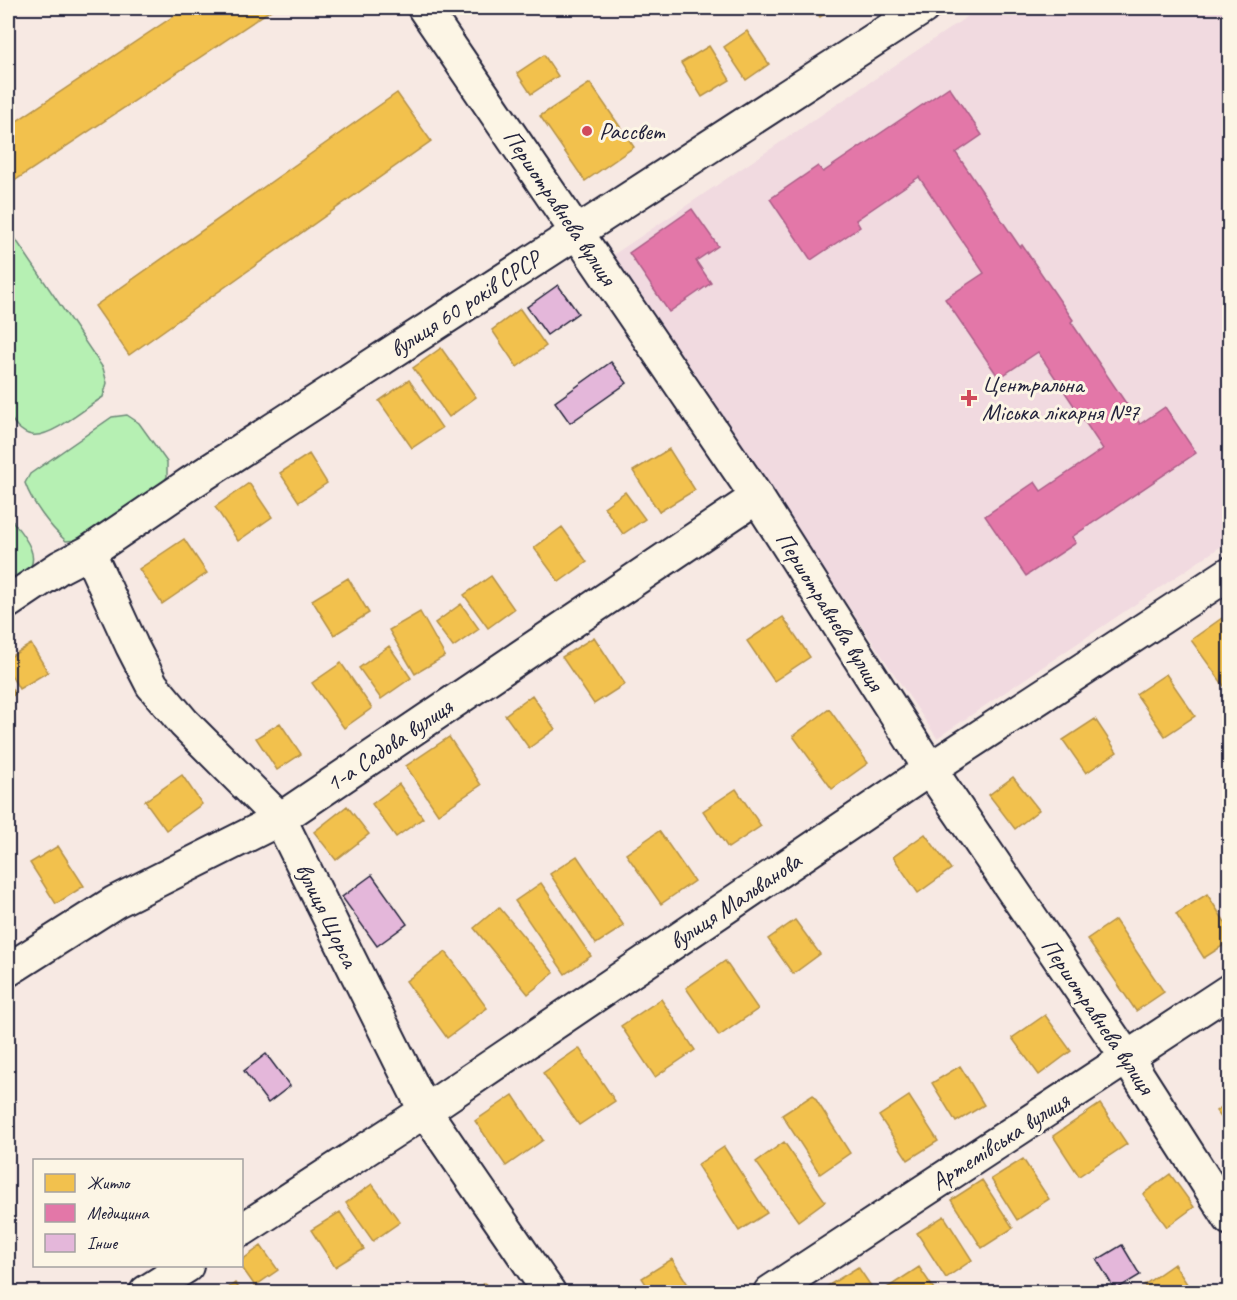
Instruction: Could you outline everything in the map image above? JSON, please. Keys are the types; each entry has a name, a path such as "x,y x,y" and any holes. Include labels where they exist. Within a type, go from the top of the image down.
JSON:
{"street":[{"name":"Першотравнева вулиця","path":"424,8 757,497 930,769 1127,1058 1230,1219"},
{"name":"вулиця 60 років СРСР","path":"8,602 60,567 89,552 192,482 923,8"},
{"name":"1-а Садова вулиця","path":"8,970 115,902 280,819 757,497"},
{"name":"вулиця Щорса","path":"89,552 152,685 184,723 280,819 424,1111 549,1293"},
{"name":"вулиця Мальванова","path":"243,1229 424,1111 930,769 1230,573"},
{"name":"Артемівська вулиця","path":"770,1293 1230,990"},
{"path":"146,1293 185,1267"}],"shaded area":[{"name":"Центральна Міська лікарня №7","path":"980,8 1229,8 1229,541 937,738 613,255"}],"green space":[{"path":"8,228 103,368 107,383 103,397 69,421 40,435 24,432 17,427 8,414"},
{"path":"127,415 139,423 167,462 167,477 160,486 78,540 66,541 42,514 25,483 30,474 112,417"},
{"path":"8,515 28,542 33,558 27,572 8,586"}],"building: Житло":[{"path":"186,8 274,8 8,185 8,127"},
{"path":"814,8 834,8 820,17"},
{"path":"747,31 769,64 746,80 724,47"},
{"path":"709,46 730,80 702,97 681,63"},
{"path":"544,55 558,76 531,94 517,73"},
{"name":"Рассвет","path":"590,83 634,147 585,181 540,116"},
{"path":"397,93 431,141 129,355 95,306"},
{"path":"520,309 546,346 517,367 492,330"},
{"path":"441,348 476,397 449,417 413,368"},
{"path":"409,380 442,428 412,448 379,401"},
{"path":"669,449 695,490 659,512 633,471"},
{"path":"309,454 327,483 299,502 280,473"},
{"path":"249,483 272,517 238,541 215,507"},
{"path":"625,492 645,519 623,534 604,507"},
{"path":"562,527 587,562 559,582 534,548"},
{"path":"184,539 207,573 162,604 139,569"},
{"path":"491,576 514,609 488,628 464,595"},
{"path":"348,578 369,613 334,635 312,600"},
{"path":"461,604 479,629 453,647 435,623"},
{"path":"420,612 445,656 415,674 389,630"},
{"path":"783,617 810,657 774,681 747,641"},
{"path":"1222,618 1230,629 1229,693 1191,640"},
{"path":"594,637 625,684 594,704 562,657"},
{"path":"31,644 48,672 19,689 8,670 8,658"},
{"path":"389,646 411,678 381,699 359,668"},
{"path":"341,663 372,708 344,728 312,683"},
{"path":"1166,674 1195,716 1165,736 1136,694"},
{"path":"8,682 15,694 8,699"},
{"path":"532,695 555,729 529,748 505,715"},
{"path":"829,709 868,763 832,789 793,736"},
{"path":"1095,719 1117,752 1086,773 1063,740"},
{"path":"280,723 301,754 277,770 256,738"},
{"path":"449,737 481,785 438,814 406,766"},
{"path":"182,775 202,804 166,830 145,801"},
{"path":"1013,777 1039,810 1015,829 989,795"},
{"path":"399,784 423,818 396,837 372,804"},
{"path":"736,789 761,826 728,848 703,811"},
{"path":"347,806 369,834 336,860 314,832"},
{"path":"659,831 694,881 661,904 626,854"},
{"path":"925,834 951,869 918,893 893,857"},
{"path":"58,846 84,886 56,904 30,863"},
{"path":"577,856 624,926 596,944 550,874"},
{"path":"541,883 591,956 565,974 515,901"},
{"path":"1207,894 1230,930 1230,941 1204,958 1176,914"},
{"path":"499,907 554,973 528,994 474,928"},
{"path":"795,920 820,954 793,974 768,939"},
{"path":"1115,920 1164,992 1136,1011 1087,939"},
{"path":"446,952 487,1008 447,1038 406,981"},
{"path":"725,961 758,1009 719,1036 686,988"},
{"path":"661,999 695,1050 655,1077 621,1026"},
{"path":"1045,1015 1071,1051 1039,1075 1012,1038"},
{"path":"579,1048 615,1101 579,1125 543,1073"},
{"path":"960,1066 984,1105 956,1122 932,1083"},
{"path":"513,1095 543,1140 506,1166 475,1121"},
{"path":"813,1095 850,1153 820,1174 782,1115"},
{"path":"909,1096 938,1141 908,1160 879,1116"},
{"path":"1230,1101 1230,1129 1216,1111"},
{"path":"1100,1104 1127,1144 1079,1176 1053,1136"},
{"path":"784,1142 825,1201 798,1221 756,1162"},
{"path":"724,1147 767,1213 739,1231 697,1165"},
{"path":"1023,1159 1049,1199 1017,1220 991,1179"},
{"path":"1170,1174 1194,1207 1167,1227 1143,1194"},
{"path":"982,1180 1013,1228 982,1248 951,1200"},
{"path":"372,1184 400,1222 373,1241 346,1203"},
{"path":"340,1212 364,1249 335,1267 311,1230"},
{"path":"944,1216 972,1260 946,1278 917,1233"},
{"path":"261,1246 278,1270 255,1286 242,1267 243,1259"},
{"path":"672,1259 692,1291 651,1292 642,1278"},
{"path":"1174,1264 1191,1290 1188,1292 1149,1292 1144,1285"},
{"path":"858,1267 875,1292 830,1292 826,1287"},
{"path":"919,1267 936,1292 890,1292 887,1288"},
{"path":"235,1283 242,1292 223,1292"},
{"path":"485,1283 491,1292 472,1292"}],"building: Медицина":[{"path":"949,87 982,135 956,153 1073,320 1071,322 1140,424 1165,407 1196,453 1072,537 1076,543 1026,576 985,516 1035,482 1041,491 1103,449 1038,352 999,378 945,299 984,273 919,177 856,220 860,227 811,260 770,199 818,166 823,172"},
{"path":"692,209 718,246 696,261 711,283 669,312 629,253"}],"building: Інше":[{"path":"558,285 578,313 547,335 527,307"},
{"path":"611,362 627,383 570,423 555,402"},
{"path":"372,875 407,924 377,946 342,897"},
{"path":"266,1054 290,1086 268,1103 244,1071"},
{"path":"1122,1245 1140,1275 1115,1290 1097,1260"}],"place":[{"name":"Рассвет","path":"587,131"},
{"name":"Центральна Міська лікарня №7","path":"969,398"}]}
